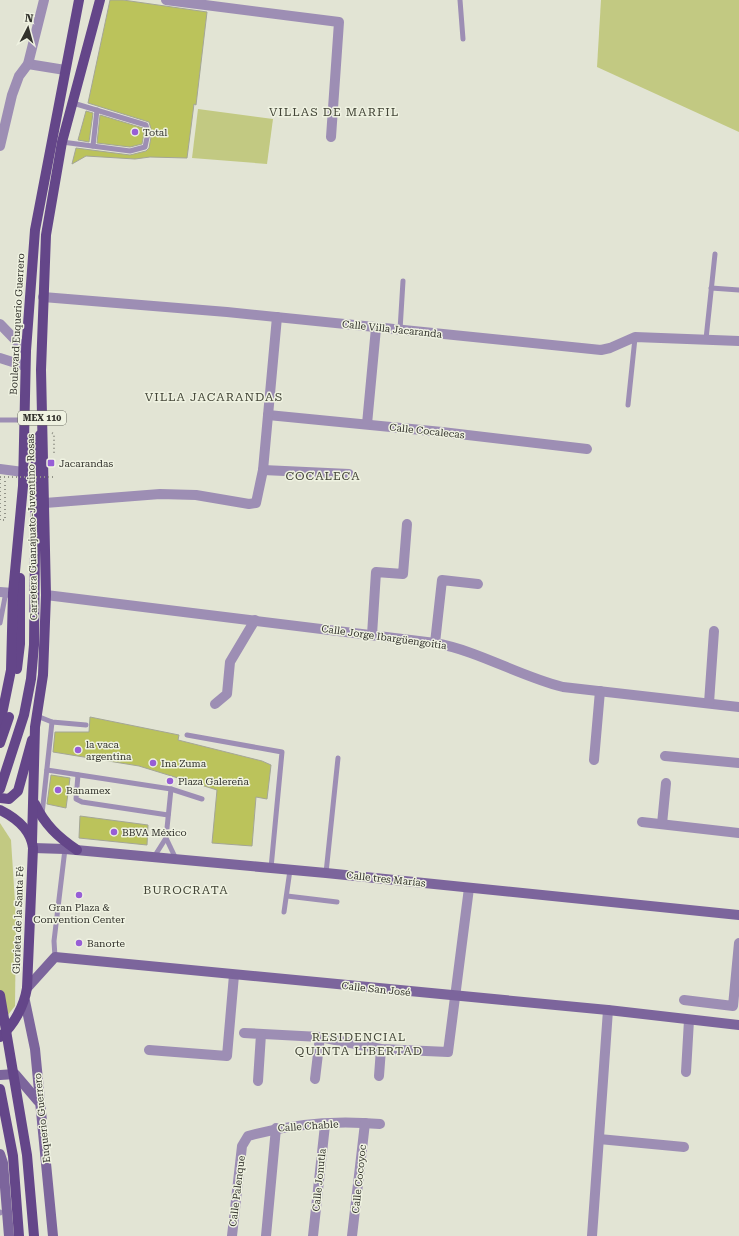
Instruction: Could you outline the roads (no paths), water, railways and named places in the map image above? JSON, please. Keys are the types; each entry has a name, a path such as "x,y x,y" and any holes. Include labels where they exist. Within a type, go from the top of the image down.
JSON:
{"main road":[{"name":"Boulevard Euquerio Guerrero","path":"0,724 6,702 11,670 6,592 20,528 23,472 25,366 35,230 79,0"},
{"name":"Carretera Guanajuato-Juventino Rosas","path":"32,845 36,727 43,675 46,595 41,370 46,235 62,142 100,0"},
{"path":"0,789 24,716 31,679 34,645 36,448 42,429"},
{"path":"0,743 12,701 20,644 20,528"},
{"path":"0,738 5,721 6,702"},
{"path":"0,798 9,799 18,791 36,727"},
{"path":"34,802 41,818 58,836 77,850"},
{"path":"0,810 15,818 27,831 32,845"},
{"name":"Calle tres Marías","path":"32,845 739,915"},
{"name":"Glorieta de la Santa Fé","path":"0,1037 15,1020 25,1001 27,988 32,845"},
{"path":"27,988 55,957"},
{"name":"Calle San José","path":"55,957 739,1024"},
{"path":"0,995 27,1155 34,1236"},
{"name":"Euquerio Guerrero","path":"25,1001 35,1049 38,1101 46,1152 53,1236"},
{"path":"0,1075 15,1074 38,1101"},
{"path":"0,1089 13,1156 19,1236"},
{"path":"0,1154 3,1163 2,1211 9,1236"}],"street":[{"path":"0,146 12,95 19,76 28,64 44,0"},
{"path":"166,0 339,22 331,137"},
{"path":"28,64 65,70"},
{"name":"Calle Villa Jacaranda","path":"43,297 277,317 400,331 601,350 610,348 635,337 739,341"},
{"path":"45,503 160,494 196,495 249,504 256,503 263,470 277,317"},
{"path":"2,328 26,351"},
{"path":"367,424 376,328"},
{"path":"0,358 25,366"},
{"name":"Calle Cocalecas","path":"268,415 367,424 587,449"},
{"path":"263,470 349,474"},
{"path":"2,472 23,472"},
{"path":"372,635 376,572 403,574 407,524"},
{"path":"435,643 442,580 478,584"},
{"name":"Calle Jorge Ibargüengoitia","path":"46,595 435,643 452,646 544,682 563,687 739,707"},
{"path":"216,704 227,694 230,662 255,620"},
{"path":"709,703 714,632"},
{"path":"594,760 600,691"},
{"path":"665,756 739,763"},
{"path":"662,824 666,783"},
{"path":"642,822 739,833"},
{"path":"244,1033 320,1037 381,1049 448,1052 469,888"},
{"path":"684,1000 733,1006 739,943"},
{"path":"150,1050 227,1056 234,974"},
{"path":"592,1236 608,1010"},
{"path":"686,1072 689,1020"},
{"path":"258,1081 261,1034"},
{"path":"315,1079 320,1037"},
{"path":"379,1076 381,1049"},
{"name":"Calle Cocoyoc","path":"352,1236 365,1123"},
{"name":"Calle Chable","path":"242,1146 248,1136 276,1128 325,1124 380,1124"},
{"name":"Calle Jonutla","path":"313,1236 325,1124"},
{"path":"266,1236 276,1128"},
{"path":"599,1139 684,1147"},
{"name":"Calle Palenque","path":"232,1236 242,1146"}],"lane":[{"path":"460,0 463,39"},
{"path":"62,142 130,151 145,147 148,133 146,125 73,103"},
{"path":"93,146 97,110"},
{"path":"706,339 714,254"},
{"path":"400,331 403,281"},
{"path":"711,288 739,290"},
{"path":"628,405 635,337"},
{"path":"0,420 24,420"},
{"path":"0,624 6,592"},
{"path":"37,716 52,722 86,725"},
{"path":"41,818 48,770 52,722"},
{"path":"188,735 282,752 272,868"},
{"path":"326,873 338,758"},
{"path":"48,770 171,789 202,799"},
{"path":"78,775 76,798 82,802 168,815"},
{"path":"154,857 166,838 171,789"},
{"path":"166,838 176,859"},
{"path":"55,957 54,941 65,849"},
{"path":"284,912 290,870"},
{"path":"287,896 337,902"}],"place":[{"name":"Total","path":"135,132"},
{"name":"Jacarandas","path":"51,463"},
{"name":"la vaca argentina","path":"78,750"},
{"name":"Ina Zuma","path":"153,763"},
{"name":"Plaza Galereña","path":"170,781"},
{"name":"Banamex","path":"58,790"},
{"name":"BBVA México","path":"114,832"},
{"name":"Gran Plaza & Convention Center","path":"79,895"},
{"name":"Banorte","path":"79,943"}],"district":[{"name":"VILLAS DE MARFIL","path":"334,112"},
{"name":"VILLA JACARANDAS","path":"214,397"},
{"name":"COCALECA","path":"323,476"},
{"name":"BUROCRATA","path":"186,890"},
{"name":"RESIDENCIAL QUINTA LIBERTAD","path":"359,1044"}]}
